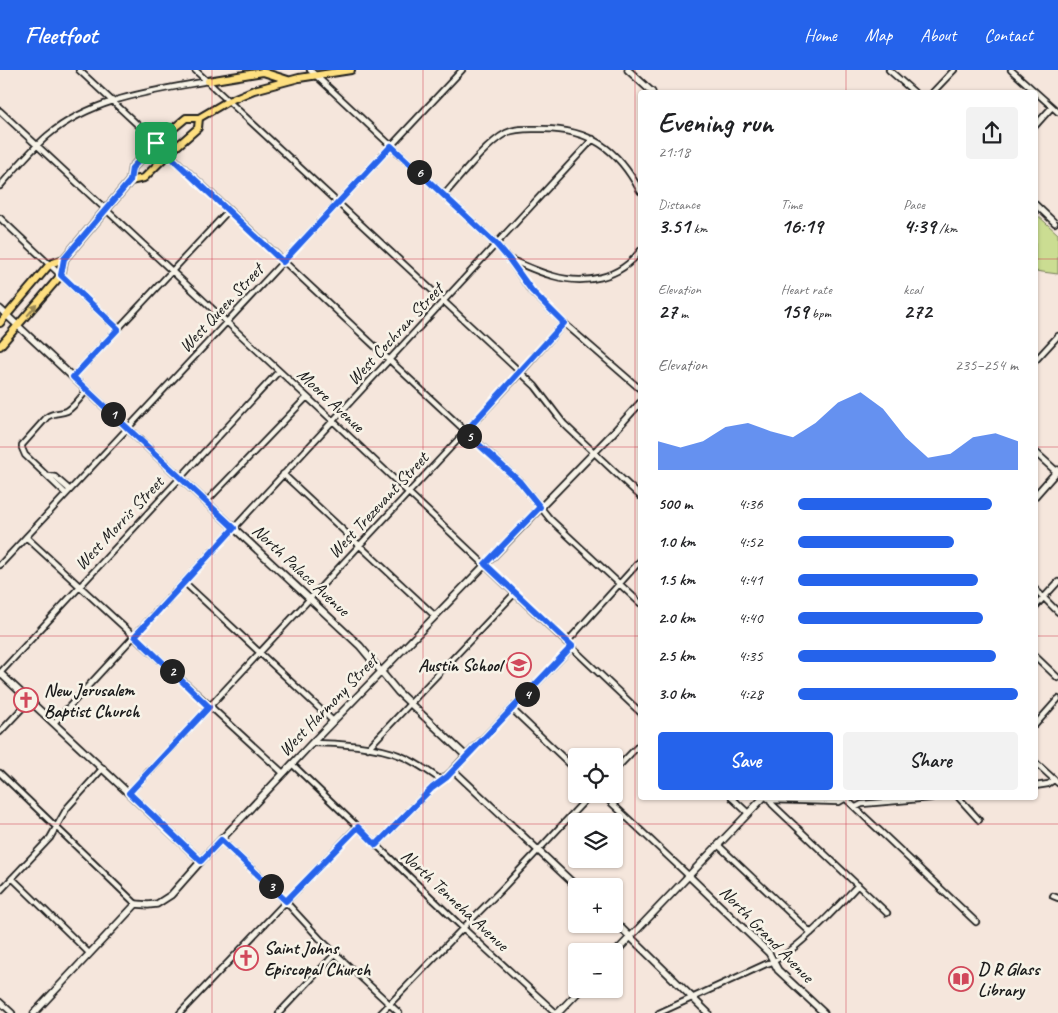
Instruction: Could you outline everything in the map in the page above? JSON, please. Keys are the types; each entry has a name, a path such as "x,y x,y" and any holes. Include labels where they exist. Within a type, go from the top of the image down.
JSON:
{"main road":[{"path":"0,346 61,275 64,259 130,181 132,168 156,143 186,118 199,118 228,101 254,90 289,80 351,70"},
{"path":"208,81 263,72 289,80"},
{"path":"130,181 144,178 198,128 199,118"},
{"path":"0,323 50,264 64,259"}],"street":[{"path":"79,70 520,482 557,525 638,601"},
{"path":"196,70 521,372 535,386 564,424 638,494"},
{"path":"310,70 496,244 532,291 564,323 638,387"},
{"name":"West Queen Street","path":"0,565 462,70"},
{"path":"628,70 650,90"},
{"path":"890,70 912,90"},
{"path":"935,90 954,70"},
{"path":"1011,70 1033,90"},
{"path":"0,186 37,146 69,120 112,100 208,81"},
{"path":"1038,94 1058,112"},
{"path":"1038,123 1052,107"},
{"name":"Moore Avenue","path":"0,111 308,397 638,708"},
{"path":"444,195 497,139 512,131 528,129 553,129 593,139 624,163 638,188"},
{"name":"West Cochran Street","path":"54,723 593,139"},
{"path":"1038,207 1055,223"},
{"path":"73,377 229,210"},
{"path":"0,218 118,329"},
{"path":"509,259 550,276 587,280 611,274 624,268 638,253"},
{"name":"North Palace Avenue","path":"0,309 360,646 410,704 466,756"},
{"name":"West Trezevant Street","path":"129,793 521,372 564,323"},
{"path":"1038,358 1058,336"},
{"name":"West Morris Street","path":"0,673 279,371"},
{"path":"66,494 25,455 22,445 47,416 70,409 87,390"},
{"path":"206,502 308,397"},
{"name":"West Harmony Street","path":"136,904 157,904 166,900 332,721 638,405"},
{"path":"1038,454 1058,471 1038,493"},
{"path":"283,474 434,615"},
{"path":"48,476 55,477 70,490"},
{"path":"26,537 283,773"},
{"path":"567,642 638,563"},
{"path":"184,582 332,721"},
{"path":"1038,604 1058,582"},
{"path":"1038,593 1058,612"},
{"path":"368,748 515,594"},
{"path":"376,845 453,770 572,646"},
{"path":"1038,659 1058,678"},
{"path":"0,673 201,861"},
{"path":"1038,722 1058,699"},
{"path":"0,732 29,701"},
{"path":"512,709 568,762"},
{"path":"312,743 330,743 368,748 400,756 425,768 441,780"},
{"path":"623,762 638,746"},
{"name":"North Tenneha Avenue","path":"292,764 462,928 557,1013"},
{"path":"1038,765 1056,781 1038,786"},
{"path":"1,888 50,838 67,808 103,768"},
{"path":"453,770 568,878"},
{"path":"0,773 136,904 34,1013"},
{"path":"734,800 748,813"},
{"path":"623,944 761,800"},
{"path":"769,800 887,913"},
{"path":"792,800 840,802 843,800"},
{"path":"848,800 976,922"},
{"path":"856,807 862,804 908,800"},
{"path":"961,800 979,820"},
{"path":"381,1013 582,803"},
{"path":"612,803 689,876"},
{"path":"180,1013 358,827"},
{"path":"221,840 286,901 321,940 399,1013"},
{"path":"718,845 811,933"},
{"name":"North Grand Avenue","path":"689,876 769,953 782,974 824,1013"},
{"path":"12,878 89,954"},
{"path":"659,1013 766,964 775,962 811,933 858,886"},
{"path":"623,930 708,1013"},
{"path":"279,1013 336,953"},
{"path":"557,1013 572,998"},
{"path":"0,1002 12,1013"}],"green space":[{"path":"1038,216 1058,234 1058,274 1038,271"}],"place":[{"name":"Austin School","path":"519,665"},
{"name":"New Jerusalem Baptist Church","path":"26,700"},
{"name":"Saint Johns Episcopal Church","path":"246,958"},
{"name":"D R Glass Library","path":"961,979"}],"route":[{"path":"156,143 283,262 391,146 496,244 509,259 522,280 564,323 465,432 520,482 540,507 485,564 572,646 447,777 432,788 376,845 358,827 286,901 221,840 201,861 129,793 209,707 135,636 234,528 73,377 118,329 61,275 64,259 130,181 132,168 156,143"}]}
